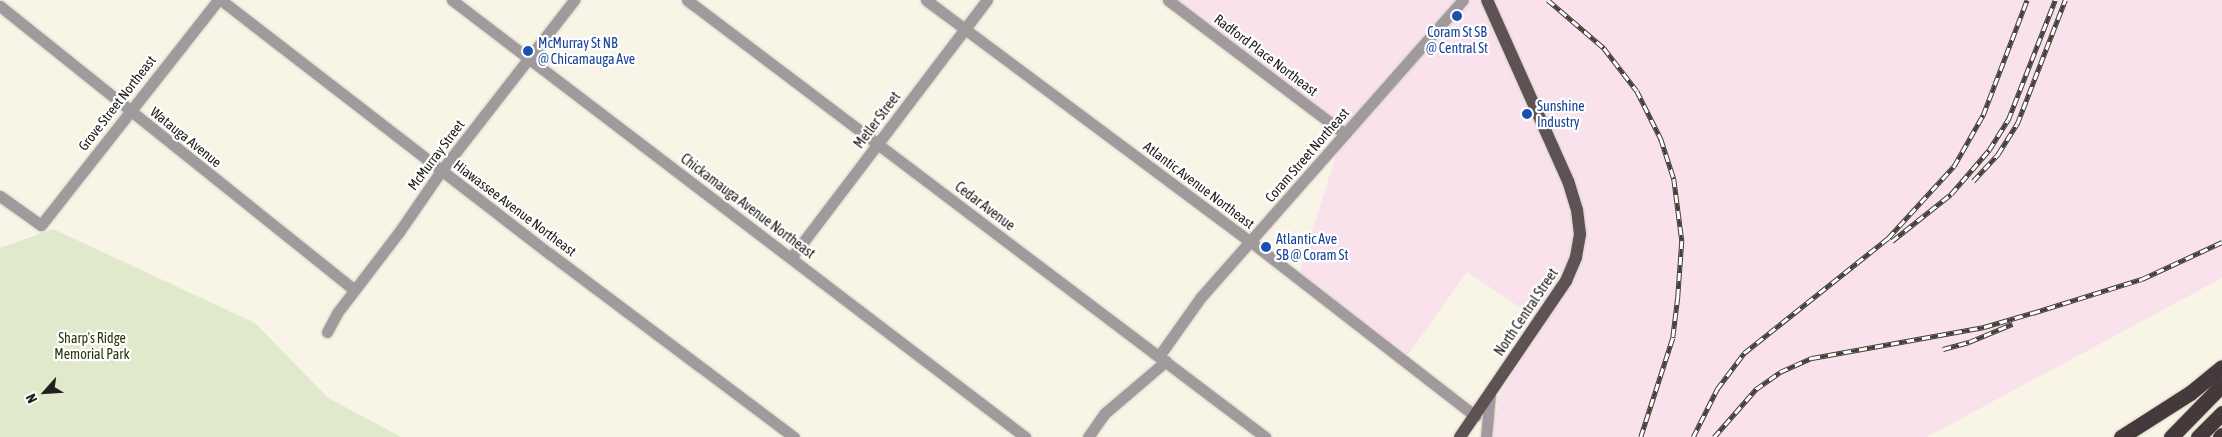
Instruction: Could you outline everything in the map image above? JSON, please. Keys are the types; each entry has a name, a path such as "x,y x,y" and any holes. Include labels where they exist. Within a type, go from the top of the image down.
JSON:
{"highway":[{"path":"2121,437 2190,393 2222,367"},
{"path":"2171,437 2222,385"},
{"path":"2198,437 2222,413"}],"main road":[{"name":"North Central Street","path":"1460,437 1572,272 1580,234 1577,210 1568,181 1487,0"}],"street":[{"name":"Grove Street Northeast","path":"0,196 41,225 129,111 219,0"},
{"name":"Hiawassee Avenue Northeast","path":"219,0 441,171 794,437"},
{"name":"Chickamauga Avenue Northeast","path":"452,0 1025,437"},
{"name":"McMurray Street","path":"327,332 354,290 441,171 574,0"},
{"name":"Cedar Avenue","path":"687,0 1265,437"},
{"name":"Atlantic Avenue Northeast","path":"926,0 1251,242 1475,416"},
{"name":"Metler Street","path":"791,258 987,0"},
{"name":"Radford Place Northeast","path":"1168,0 1345,134"},
{"name":"Coram Street Northeast","path":"1088,437 1105,413 1162,359 1201,297 1463,0"},
{"name":"Watauga Avenue","path":"0,6 354,290"},
{"path":"1486,437 1490,393"}],"shaded area":[{"path":"1173,0 2222,0 2222,278 1927,437 1479,437 1498,410 1498,399 1508,380 1545,324 1467,272 1407,356 1299,274 1344,129"}],"green space":[{"name":"Sharp's Ridge Memorial Park","path":"53,229 255,323 328,398 401,437 0,437 0,248"}],"railway":[{"path":"1548,0 1604,48 1637,91 1661,139 1674,179 1682,241 1673,338 1641,437"},
{"path":"1693,437 1717,389 1744,353 1888,238 1954,166 1983,115 2027,0"},
{"path":"1892,241 1951,194 1989,150 2008,120 2055,0"},
{"path":"1973,181 1998,154 2017,124 2065,0"},
{"path":"1714,437 1756,389 1780,372 1812,358 1984,327 2142,279 2222,242"},
{"path":"1943,349 1969,342 2012,324"}],"place":[{"name":"Coram St SB @ Central St","path":"1457,16"},
{"name":"McMurray St NB @ Chicamauga Ave","path":"528,51"},
{"name":"Sunshine Industry","path":"1527,114"},
{"name":"Atlantic Ave SB @ Coram St","path":"1266,247"}]}
